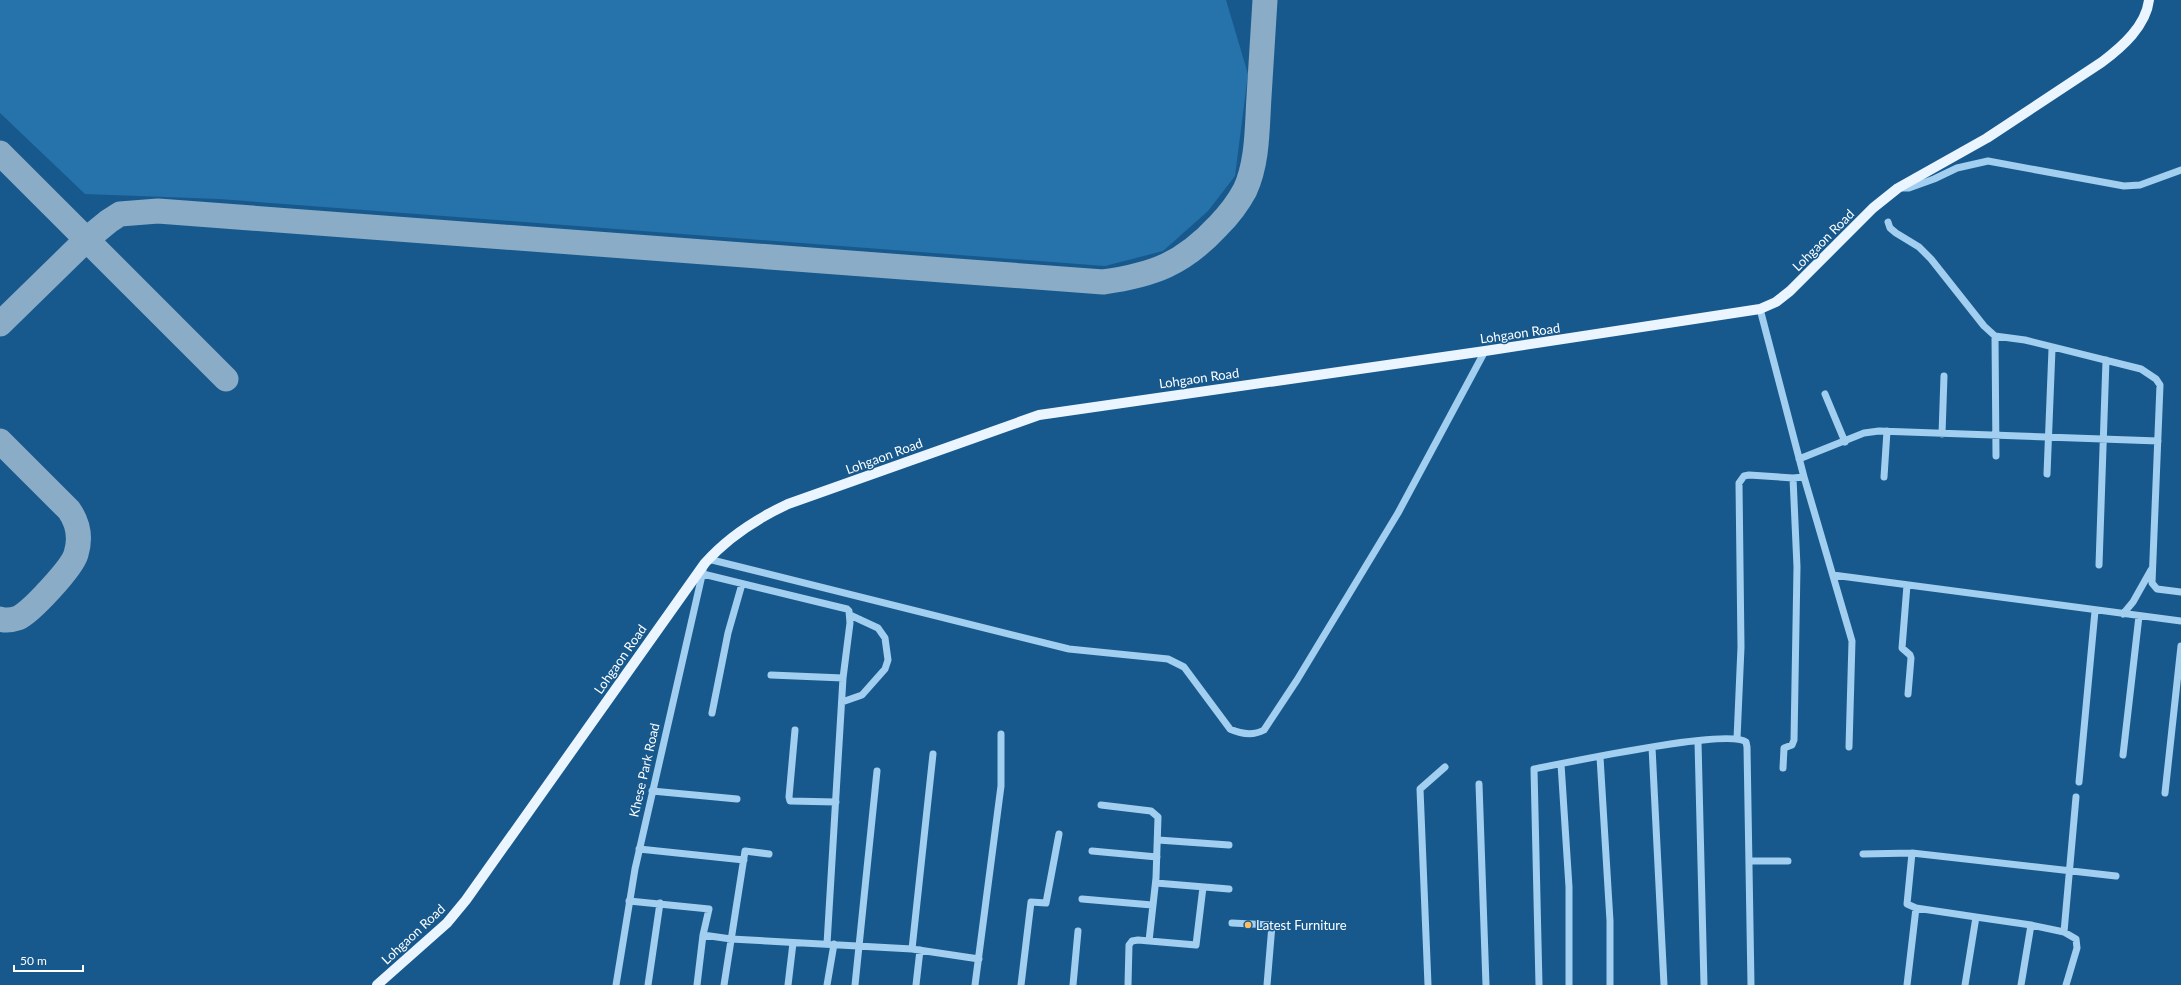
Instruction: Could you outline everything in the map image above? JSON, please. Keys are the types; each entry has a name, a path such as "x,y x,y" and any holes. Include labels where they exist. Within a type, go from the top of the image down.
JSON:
{"main road":[{"name":"Lohgaon Road","path":"377,985 447,923 466,900 706,561 739,532 767,514 788,504 1039,415 1485,351 1760,309 1776,302 1790,291 1873,208 1898,188 1987,138 2102,62 2120,48 2143,18 2149,0"}],"street":[{"path":"1898,188 1909,188 1934,179 1957,168 1988,161 2124,186 2140,185 2181,170"},
{"path":"1888,222 1890,228 1919,247 1931,259 1984,326 1995,336 2025,340 2052,349 2106,360 2140,370 2156,379 2160,385 2151,570 2154,587 2181,592"},
{"path":"1760,309 1804,476 1852,641 1849,747"},
{"path":"1995,336 1996,456"},
{"path":"2047,474 2052,349"},
{"path":"706,561 1069,649 1168,659 1184,667 1230,729 1238,732 1257,734 1264,730 1297,680 1398,513 1485,351"},
{"path":"2099,565 2106,360"},
{"path":"1942,434 1944,376"},
{"path":"1825,394 1845,442"},
{"path":"1800,459 1864,433 1887,431 1996,437 2158,441"},
{"path":"1884,477 1887,431"},
{"path":"1738,739 1740,647 1739,483 1744,476 1749,475 1793,478 1804,476"},
{"path":"1783,768 1784,748 1792,745 1794,740 1797,567 1793,478"},
{"name":"Khese Park Road","path":"616,985 639,850 706,561"},
{"path":"2123,614 2133,602 2151,570"},
{"path":"703,574 847,609 850,615 843,678 827,985"},
{"path":"1833,575 2095,611 2181,621"},
{"path":"712,713 728,634 742,584"},
{"path":"1907,585 1902,648 1910,655 1908,694"},
{"path":"2079,782 2095,611"},
{"path":"842,702 862,695 886,669 888,660 885,638 878,628 850,615"},
{"path":"2123,755 2139,616"},
{"path":"2165,793 2181,646"},
{"path":"771,674 843,678"},
{"path":"795,730 789,797 790,801 836,802"},
{"path":"975,985 1001,786 1001,734"},
{"path":"1539,985 1534,769 1652,747 1738,739 1746,742 1748,747 1751,985"},
{"path":"1698,742 1704,985"},
{"path":"1652,747 1664,985"},
{"path":"912,949 933,754"},
{"path":"1600,757 1610,921 1610,985"},
{"path":"1561,764 1570,887 1569,985"},
{"path":"1428,985 1420,789 1445,768"},
{"path":"855,985 878,771"},
{"path":"1479,784 1486,985"},
{"path":"652,791 737,799"},
{"path":"2064,932 2076,797"},
{"path":"1101,805 1156,813 1159,824 1156,883 1152,905 1149,941"},
{"path":"1020,985 1031,902 1046,903 1059,834"},
{"path":"1158,840 1229,845"},
{"path":"639,850 744,860"},
{"path":"724,985 745,852 769,854"},
{"path":"1092,852 1157,857"},
{"path":"1912,853 1906,900 1909,907 2031,925 2064,932 2076,940 2077,948 2066,985"},
{"path":"1864,854 1912,853 2116,876"},
{"path":"1750,861 1788,861"},
{"path":"1156,883 1228,889"},
{"path":"1128,985 1129,945 1132,941 1138,940 1196,945 1203,887"},
{"path":"1082,899 1152,905"},
{"path":"630,901 709,909 703,935 697,985"},
{"path":"648,985 660,903"},
{"path":"1907,985 1916,908"},
{"path":"1965,985 1976,917"},
{"path":"1232,923 1272,925 1267,985"},
{"path":"2021,985 2031,925"},
{"path":"1073,985 1078,931"},
{"path":"703,935 731,939 912,949 979,959"},
{"path":"788,985 793,943"},
{"path":"916,985 920,950"}],"shaded area":[{"path":"0,0 1226,0 1248,74 1235,176 1208,211 1163,251 1105,266 219,199 85,194 0,113"}],"taxiway":[{"path":"0,324 87,239 109,221 120,214 158,211 1103,282 1137,276 1166,266 1192,250 1225,218 1245,190 1255,156 1265,0"},
{"path":"0,153 226,379"},
{"path":"0,441 69,510 75,520 78,531 78,548 76,554 73,561 59,579 24,614 18,618 9,620 0,619"}],"place":[{"name":"Latest Furniture","path":"1248,925"}]}
